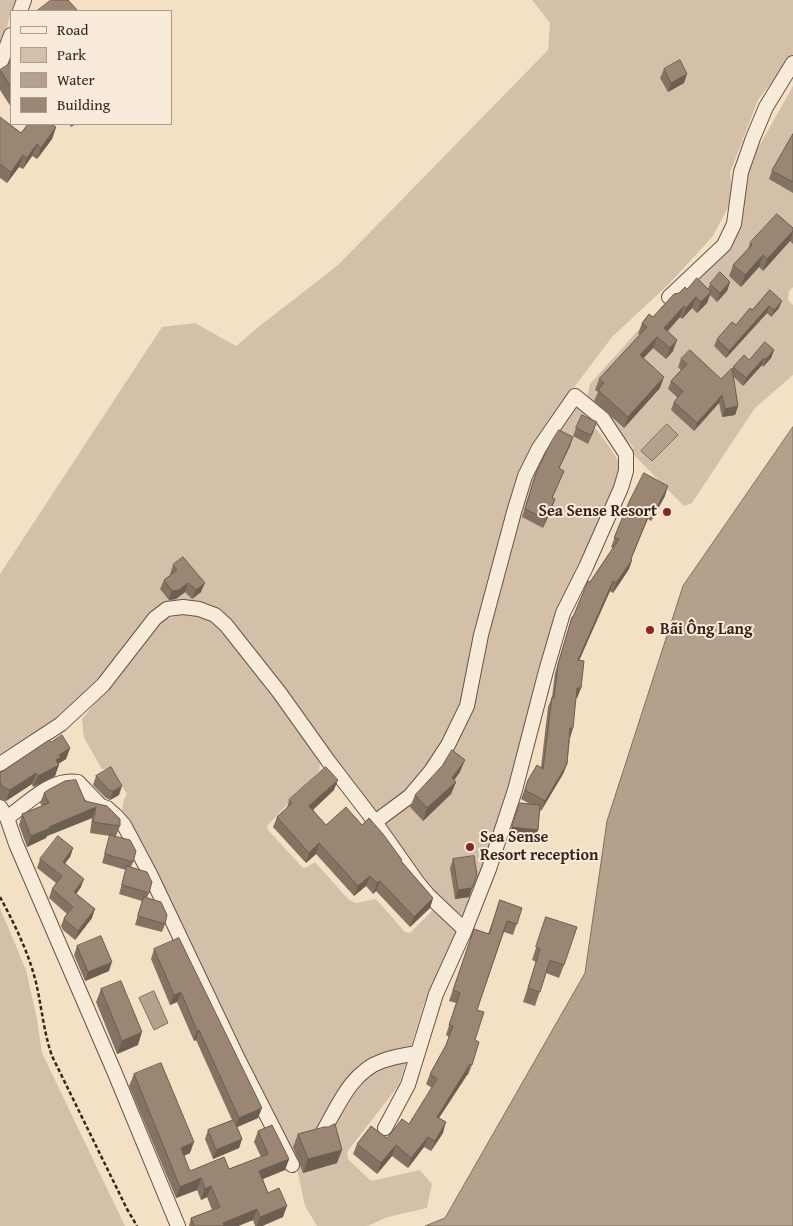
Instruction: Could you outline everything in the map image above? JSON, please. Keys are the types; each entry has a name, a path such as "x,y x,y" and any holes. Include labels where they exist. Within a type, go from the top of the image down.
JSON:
{"street":[{"path":"0,64 10,38"},
{"path":"670,297 724,245 734,224 741,172 753,138 766,107 793,63"},
{"path":"375,822 410,796 431,771 448,745 468,706 481,635 525,476 539,448 575,396 603,419 626,454 626,471 617,497 563,614 515,790 489,869 465,930 436,994 408,1085 385,1128"},
{"path":"0,764 61,724 103,685 155,618 167,609 191,608 215,615 226,625 278,692 423,889 465,930"},
{"path":"178,1226 4,813 51,786 73,781 78,782 101,806 107,808 124,825 150,874 238,1059 292,1164"},
{"path":"323,1132 350,1084 361,1074 372,1065 382,1061 417,1053"}],"path":[{"path":"0,897 14,922 28,958 37,986 47,1041 52,1056 122,1201 137,1226"}],"green space":[{"path":"0,0 16,0 10,10 6,32 0,44"},
{"path":"532,0 793,0 793,54 758,100 730,173 733,198 713,236 670,283 612,337 569,394 619,462 618,485 582,567 512,787 466,914 456,915 435,896 374,810 231,620 217,609 181,603 158,606 99,680 60,715 0,754 0,574 162,327 195,323 236,346 338,265 548,50 550,23"},
{"path":"793,86 793,287 789,291 788,300 793,305 793,375 755,408 692,503 684,506 632,453 633,447 587,397 590,384 642,326 695,278 732,230 753,157"},
{"path":"185,613 210,620 229,638 293,721 320,764 319,771 267,826 268,830 303,868 315,862 349,900 356,903 376,899 405,932 410,933 432,911 439,912 456,928 455,939 424,1004 399,1085 347,1152 348,1159 371,1181 420,1170 432,1184 427,1208 388,1217 367,1226 317,1226 305,1206 296,1163 122,810 127,794 112,769 102,769 84,738 82,719 161,621"},
{"path":"0,908 26,970 37,1019 42,1053 125,1226 0,1226"}],"water":[{"path":"667,424 678,435 652,461 641,451"},
{"path":"793,427 793,1226 425,1226 445,1218 585,973 607,821 683,586"},
{"path":"154,991 168,1023 154,1030 139,998"}],"building":[{"path":"51,0 68,0 77,10 38,10"},
{"path":"680,60 687,74 671,83 664,69"},
{"path":"10,64 10,85 0,70"},
{"path":"0,117 21,133 27,125 53,125 56,127 41,148 37,144 27,158 23,155 11,172 0,164"},
{"path":"793,134 793,182 772,171"},
{"path":"777,214 793,228 793,231 767,259 763,255 745,275 733,265"},
{"path":"720,272 730,282 720,293 710,284"},
{"path":"697,278 711,292 701,302 696,297 686,308 684,306 664,328 677,340 670,348 657,337 640,355 664,377 628,417 598,390 604,383 599,379 647,327 642,323 649,314 653,317 674,294 679,293 685,287 687,289"},
{"path":"770,290 782,301 774,310 769,306 729,351 717,339 732,322 736,325 750,308 752,310"},
{"path":"765,342 774,350 746,378 733,367 744,355 749,360"},
{"path":"690,350 721,379 732,368 738,406 725,409 722,395 697,423 674,402 683,391 671,381 687,364 681,359"},
{"path":"582,415 597,422 591,435 576,428"},
{"path":"559,430 573,437 559,468 564,471 552,498 555,499 546,519 525,509 536,473"},
{"path":"644,473 668,486 655,511 651,509 632,560 616,583 613,581 578,660 584,661 581,688 577,688 573,728 570,728 567,764 545,801 525,790 528,780 537,765 543,769 558,664 572,617 588,581 590,582 619,539 614,538 628,504"},
{"path":"183,557 205,583 196,590 188,583 179,590 172,591 164,580 177,570 173,565"},
{"path":"62,735 70,748 59,755 61,757 56,760 59,765 38,776 36,773 10,790 3,787 0,782 0,773 49,740 51,742"},
{"path":"452,750 465,760 452,778 456,782 427,808 415,795 442,766"},
{"path":"111,767 122,786 113,791 109,790 96,776"},
{"path":"326,767 338,780 309,806 326,825 346,807 362,825 369,818 383,834 401,861 433,898 414,917 380,881 377,883 370,876 358,886 319,843 309,853 277,817 292,803 289,800"},
{"path":"76,780 85,801 107,806 120,819 120,826 93,822 96,807 31,836 22,814 49,803 44,793 48,790 65,781"},
{"path":"520,803 540,805 538,830 512,827"},
{"path":"110,835 130,840 136,851 133,862 105,854"},
{"path":"58,836 73,848 63,862 84,879 74,892 95,909 78,931 64,918 73,907 52,889 62,876 40,859"},
{"path":"474,856 477,875 472,888 458,890 453,859"},
{"path":"127,866 147,872 152,882 149,893 122,885"},
{"path":"144,897 161,902 167,915 165,924 138,916"},
{"path":"500,900 522,908 517,924 507,921 477,1010 484,1012 475,1040 479,1042 472,1065 470,1064 437,1117 446,1122 435,1141 428,1137 411,1158 396,1145 381,1163 357,1144 371,1126 387,1138 402,1119 409,1124 437,1079 430,1074 446,1045 453,1026 449,1025 460,993 453,990 474,929 489,934"},
{"path":"546,917 577,927 564,965 550,960 540,992 528,988 540,949 536,947"},
{"path":"101,936 112,962 88,972 77,946"},
{"path":"179,938 262,1108 239,1118 199,1030 197,1031 181,992 174,995 154,949"},
{"path":"121,981 142,1032 122,1041 101,989"},
{"path":"161,1063 194,1142 181,1148 190,1171 224,1157 229,1169 268,1154 258,1131 272,1125 289,1159 259,1171 268,1193 279,1188 287,1206 260,1217 257,1209 223,1223 224,1226 194,1226 191,1218 220,1207 211,1186 205,1189 201,1178 180,1187 134,1074"},
{"path":"234,1120 242,1139 216,1150 208,1130"},
{"path":"335,1124 342,1150 308,1159 298,1134"}],"place":[{"name":"Sea Sense Resort","path":"667,512"},
{"name":"Bãi Ông Lang","path":"650,630"},
{"name":"Sea Sense Resort reception","path":"470,847"}]}
